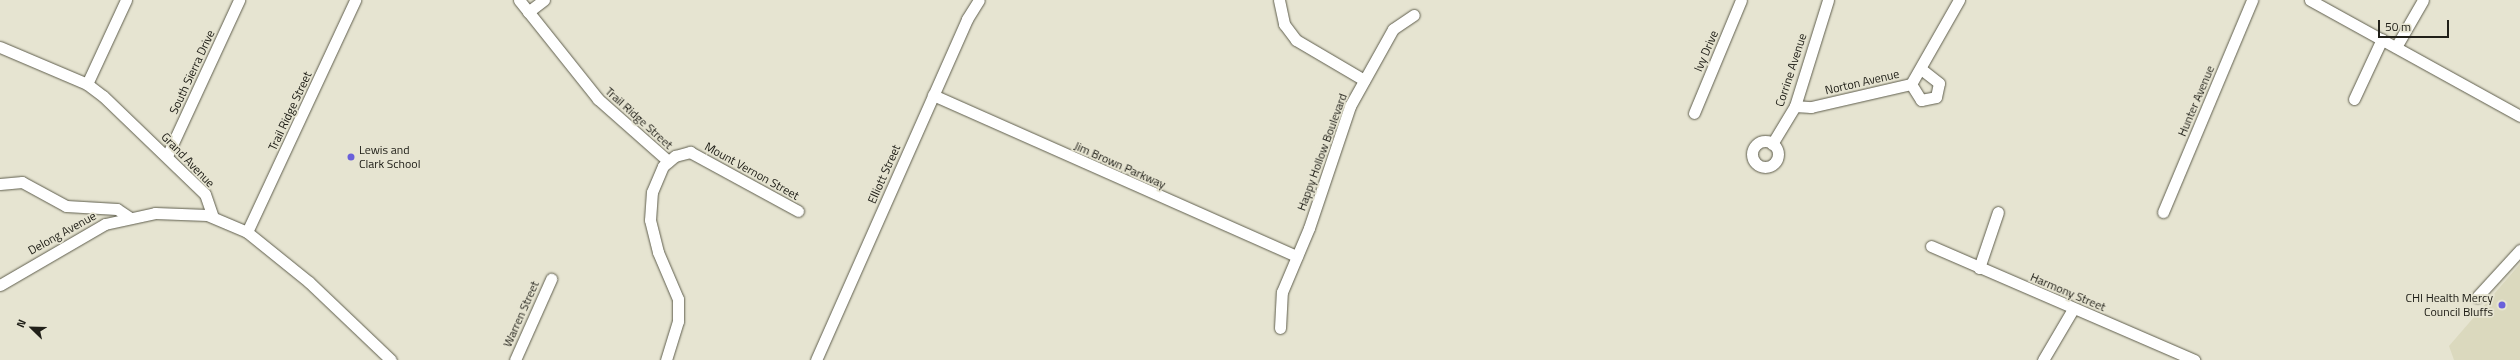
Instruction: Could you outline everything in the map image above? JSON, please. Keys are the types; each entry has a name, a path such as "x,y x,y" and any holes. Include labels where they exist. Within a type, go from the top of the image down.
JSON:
{"street":[{"path":"87,84 126,0"},
{"name":"South Sierra Drive","path":"167,156 240,0"},
{"name":"Trail Ridge Street","path":"247,232 356,0"},
{"name":"Trail Ridge Street","path":"519,0 598,99 668,161"},
{"path":"528,12 544,0"},
{"name":"Elliott Street","path":"816,360 967,18 979,0"},
{"path":"1279,0 1284,24 1296,40 1364,80"},
{"name":"Ivy Drive","path":"1694,113 1741,0"},
{"name":"Corrine Avenue","path":"1772,144 1795,106 1828,0"},
{"name":"Norton Avenue","path":"1795,106 1810,107 1911,84 1921,70 1959,0"},
{"name":"Hunter Avenue","path":"2164,212 2252,0"},
{"path":"2310,0 2520,116"},
{"path":"2396,47 2423,0"},
{"name":"Happy Hollow Boulevard","path":"1280,328 1279,304 1346,117 1364,80 1393,29 1414,15"},
{"path":"2354,99 2382,39"},
{"name":"Grand Avenue","path":"0,47 87,84 167,156 205,194 213,217"},
{"path":"1911,84 1921,100 1936,97 1939,83 1921,70"},
{"name":"Jim Brown Parkway","path":"933,95 1297,256"},
{"name":"Mount Vernon Street","path":"668,161 690,152 798,211"},
{"path":"666,360 678,321 678,299 658,252 650,220 656,178 668,161"},
{"path":"0,184 22,182 66,206 117,209 129,217"},
{"path":"1979,268 1998,212"},
{"name":"Delong Avenue","path":"0,285 91,230 129,217 171,213 213,217"},
{"path":"213,217 247,232 309,282 391,360"},
{"name":"Harmony Street","path":"1931,246 2194,360"},
{"path":"2477,297 2520,250"},
{"name":"Warren Street","path":"515,360 551,279"},
{"path":"2043,360 2074,309"}],"shaded area":[{"name":"CHI Health Mercy Council Bluffs","path":"2520,264 2520,360 2454,360 2449,346"}],"place":[{"name":"Lewis and Clark School","path":"351,157"},
{"name":"CHI Health Mercy Council Bluffs","path":"2502,305"}]}
